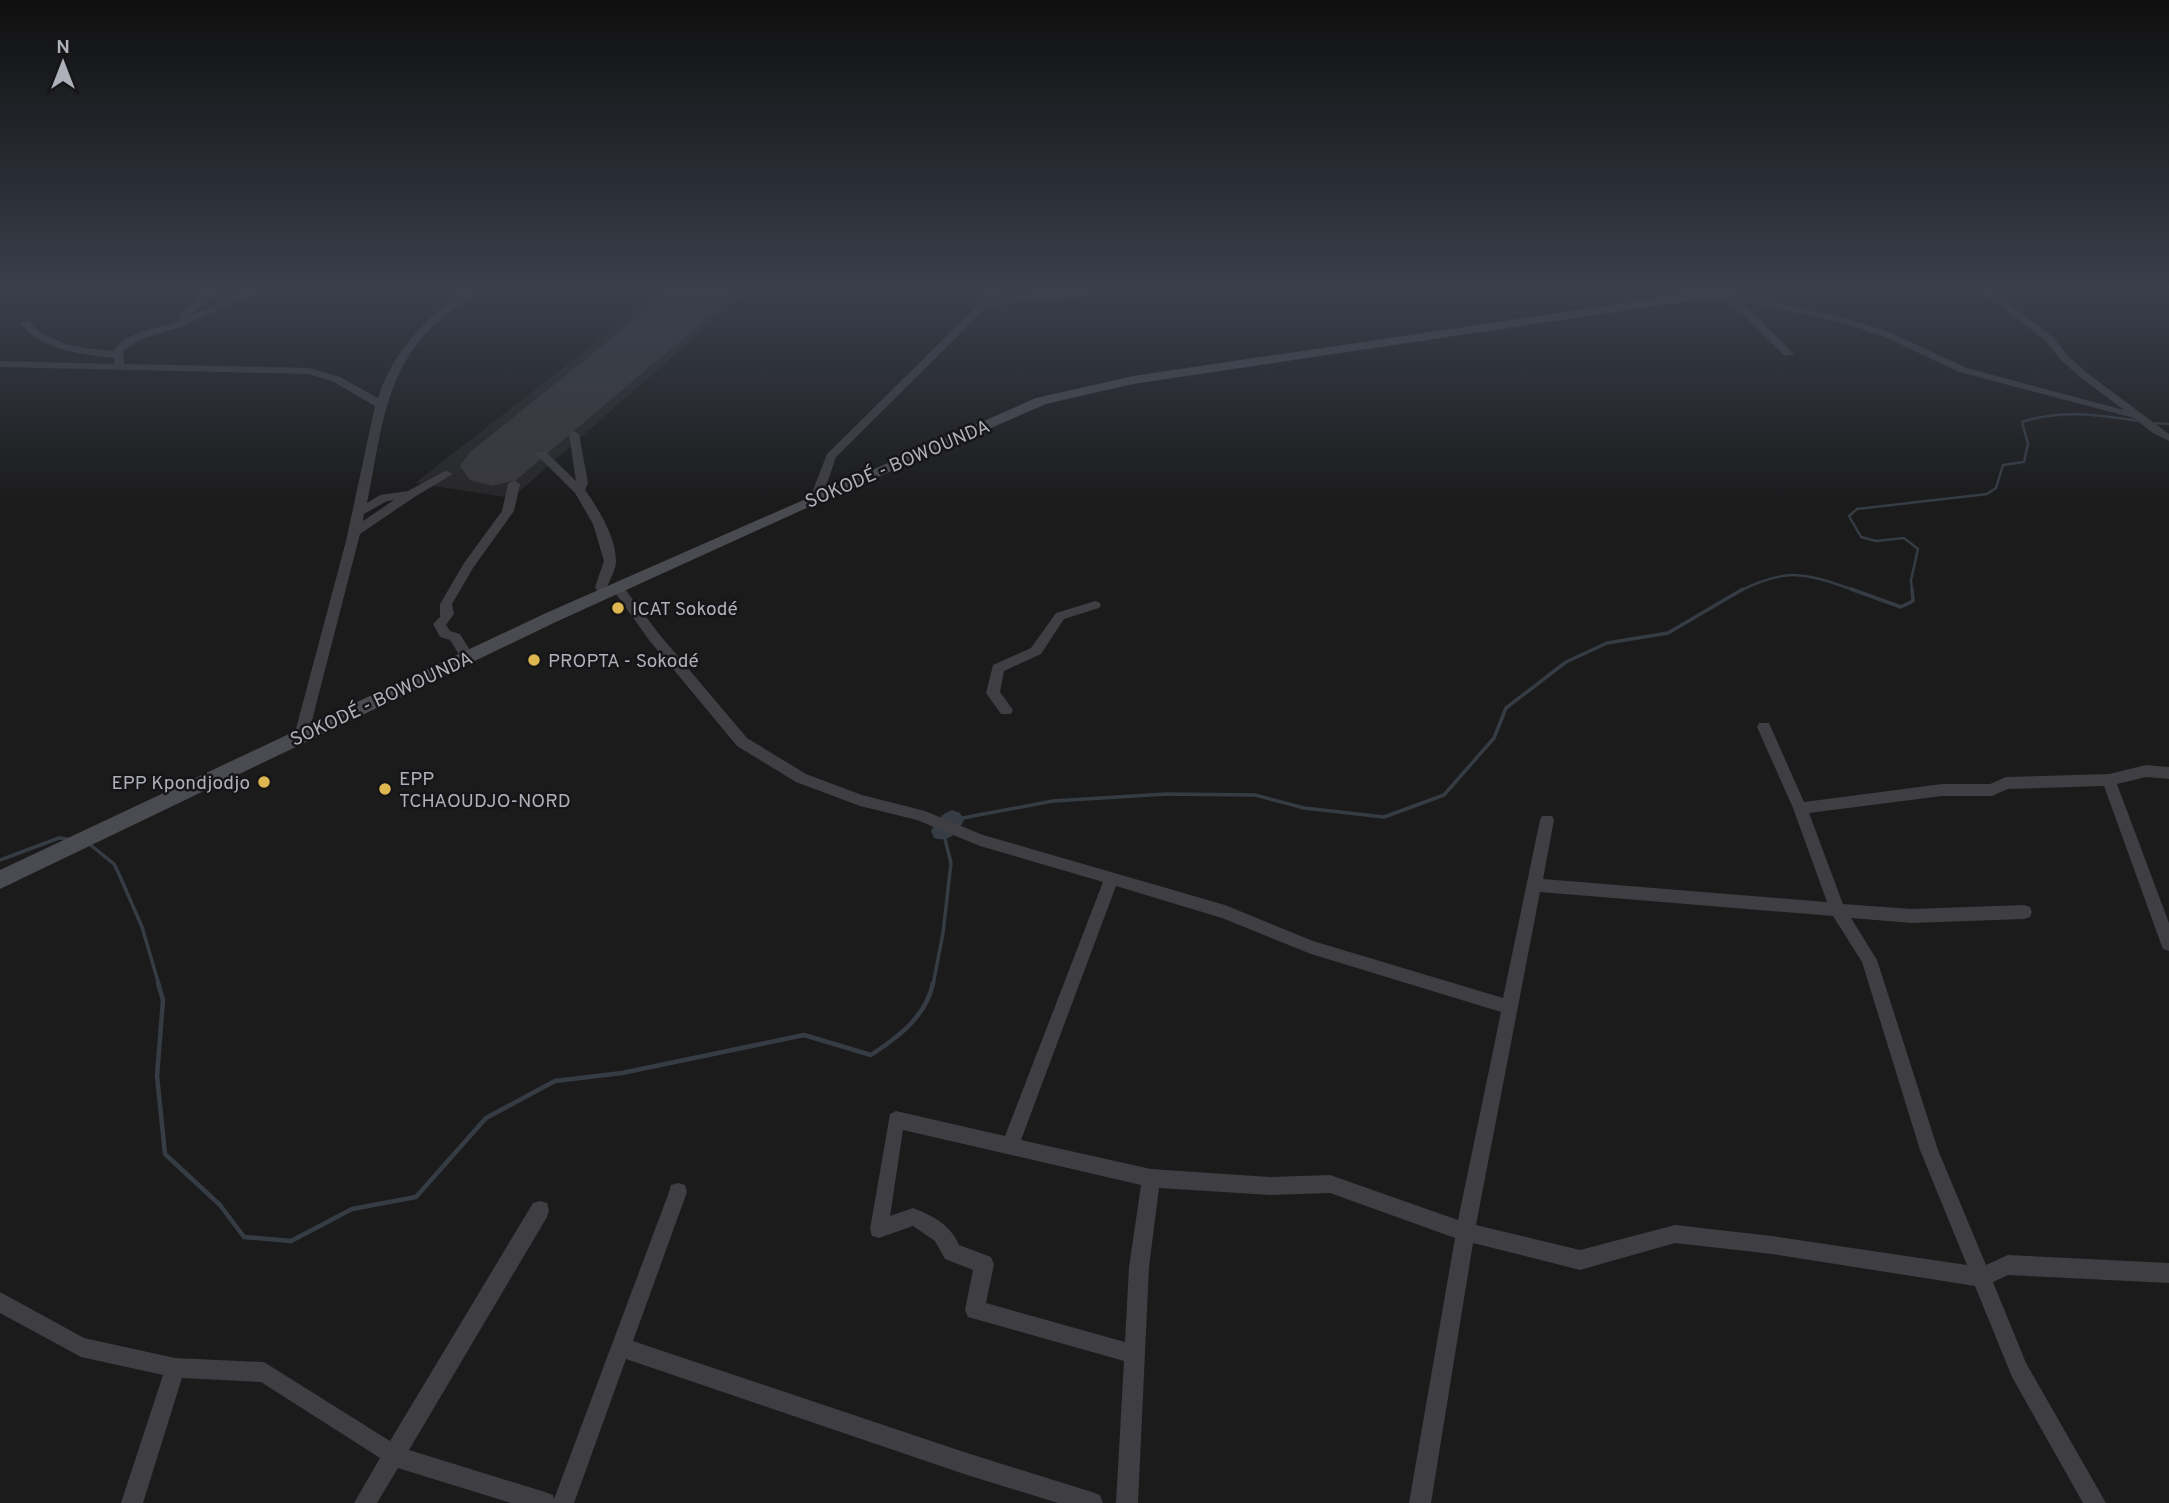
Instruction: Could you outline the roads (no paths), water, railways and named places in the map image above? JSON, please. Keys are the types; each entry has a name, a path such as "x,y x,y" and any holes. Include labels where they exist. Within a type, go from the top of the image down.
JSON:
{"main road":[{"name":"SOKODÉ - BOWOUNDA","path":"6,877 611,590 1041,401 1119,383 1259,362"}],"street":[{"path":"0,364 55,362"},
{"path":"156,362 309,371 336,379 382,405"},
{"path":"301,736 360,512 382,405 391,378 401,362"},
{"path":"816,498 831,456 925,362"},
{"path":"1946,362 1963,370 2134,415"},
{"path":"2071,362 2154,432 2169,438"},
{"path":"574,434 582,483 579,490"},
{"path":"542,454 589,502 610,562 601,587 611,590 654,637 742,742 801,778 860,800 919,815 980,840 1225,912 1311,947 1509,1007"},
{"path":"355,532 412,493 447,474"},
{"path":"468,658 454,638 445,634 439,624 448,614 446,604 468,566 508,511 514,484"},
{"path":"360,512 384,498 412,493"},
{"path":"1006,710 993,693 998,668 1037,651 1060,616 1095,605"},
{"path":"1764,727 1800,808 1838,910 1869,960 1929,1150 2019,1370 2095,1503"},
{"path":"1800,808 1942,790 1992,790 2006,783 2109,780 2146,771 2169,773"},
{"path":"2109,780 2169,944"},
{"path":"1420,1503 1465,1232 1547,820"},
{"path":"1010,1146 1112,878"},
{"path":"1534,885 1912,916 2024,912"},
{"path":"1134,1354 975,1310 984,1264 952,1252 948,1239 932,1225 913,1217 879,1229 896,1121 1151,1178 1270,1186 1330,1184 1465,1232 1580,1260 1675,1234 1772,1245 1981,1277 2008,1265 2169,1273"},
{"path":"1127,1503 1139,1268 1151,1178"},
{"path":"563,1503 678,1192"},
{"path":"365,1503 540,1210"},
{"path":"0,1302 81,1347 175,1368 264,1372 395,1456 545,1503"},
{"path":"622,1347 964,1463 1093,1503"},
{"path":"132,1503 175,1368"}],"waterway":[{"path":"1912,591 1911,580 1918,549 1904,538 1876,541 1861,537 1849,516 1857,509 1987,494 1996,488 2003,465 2024,462 2028,444 2022,422 2066,414 2139,421"},
{"path":"2150,423 2169,424"},
{"path":"1740,591 1772,578 1798,575 1856,591"},
{"path":"952,820 1053,801 1166,794 1255,795 1304,808 1384,817 1444,795 1494,738 1506,708 1566,662 1607,643 1668,633 1743,589"},
{"path":"1851,589 1901,607 1913,601 1912,589"},
{"path":"943,831 952,820"},
{"path":"933,985 943,933 951,863 943,831"},
{"path":"0,860 59,838 67,839"},
{"path":"88,843 114,864 142,927 159,985"},
{"path":"158,983 163,1000 157,1076 165,1154 220,1205 244,1237 291,1241 352,1209 416,1197 486,1118 555,1081 622,1073 804,1035 871,1055 901,1033 917,1016 933,983"}],"place":[{"name":"ICAT Sokodé","path":"618,608"},
{"name":"PROPTA - Sokodé","path":"534,660"},
{"name":"EPP Kpondjodjo","path":"264,782"},
{"name":"EPP TCHAOUDJO-NORD","path":"385,789"}]}
